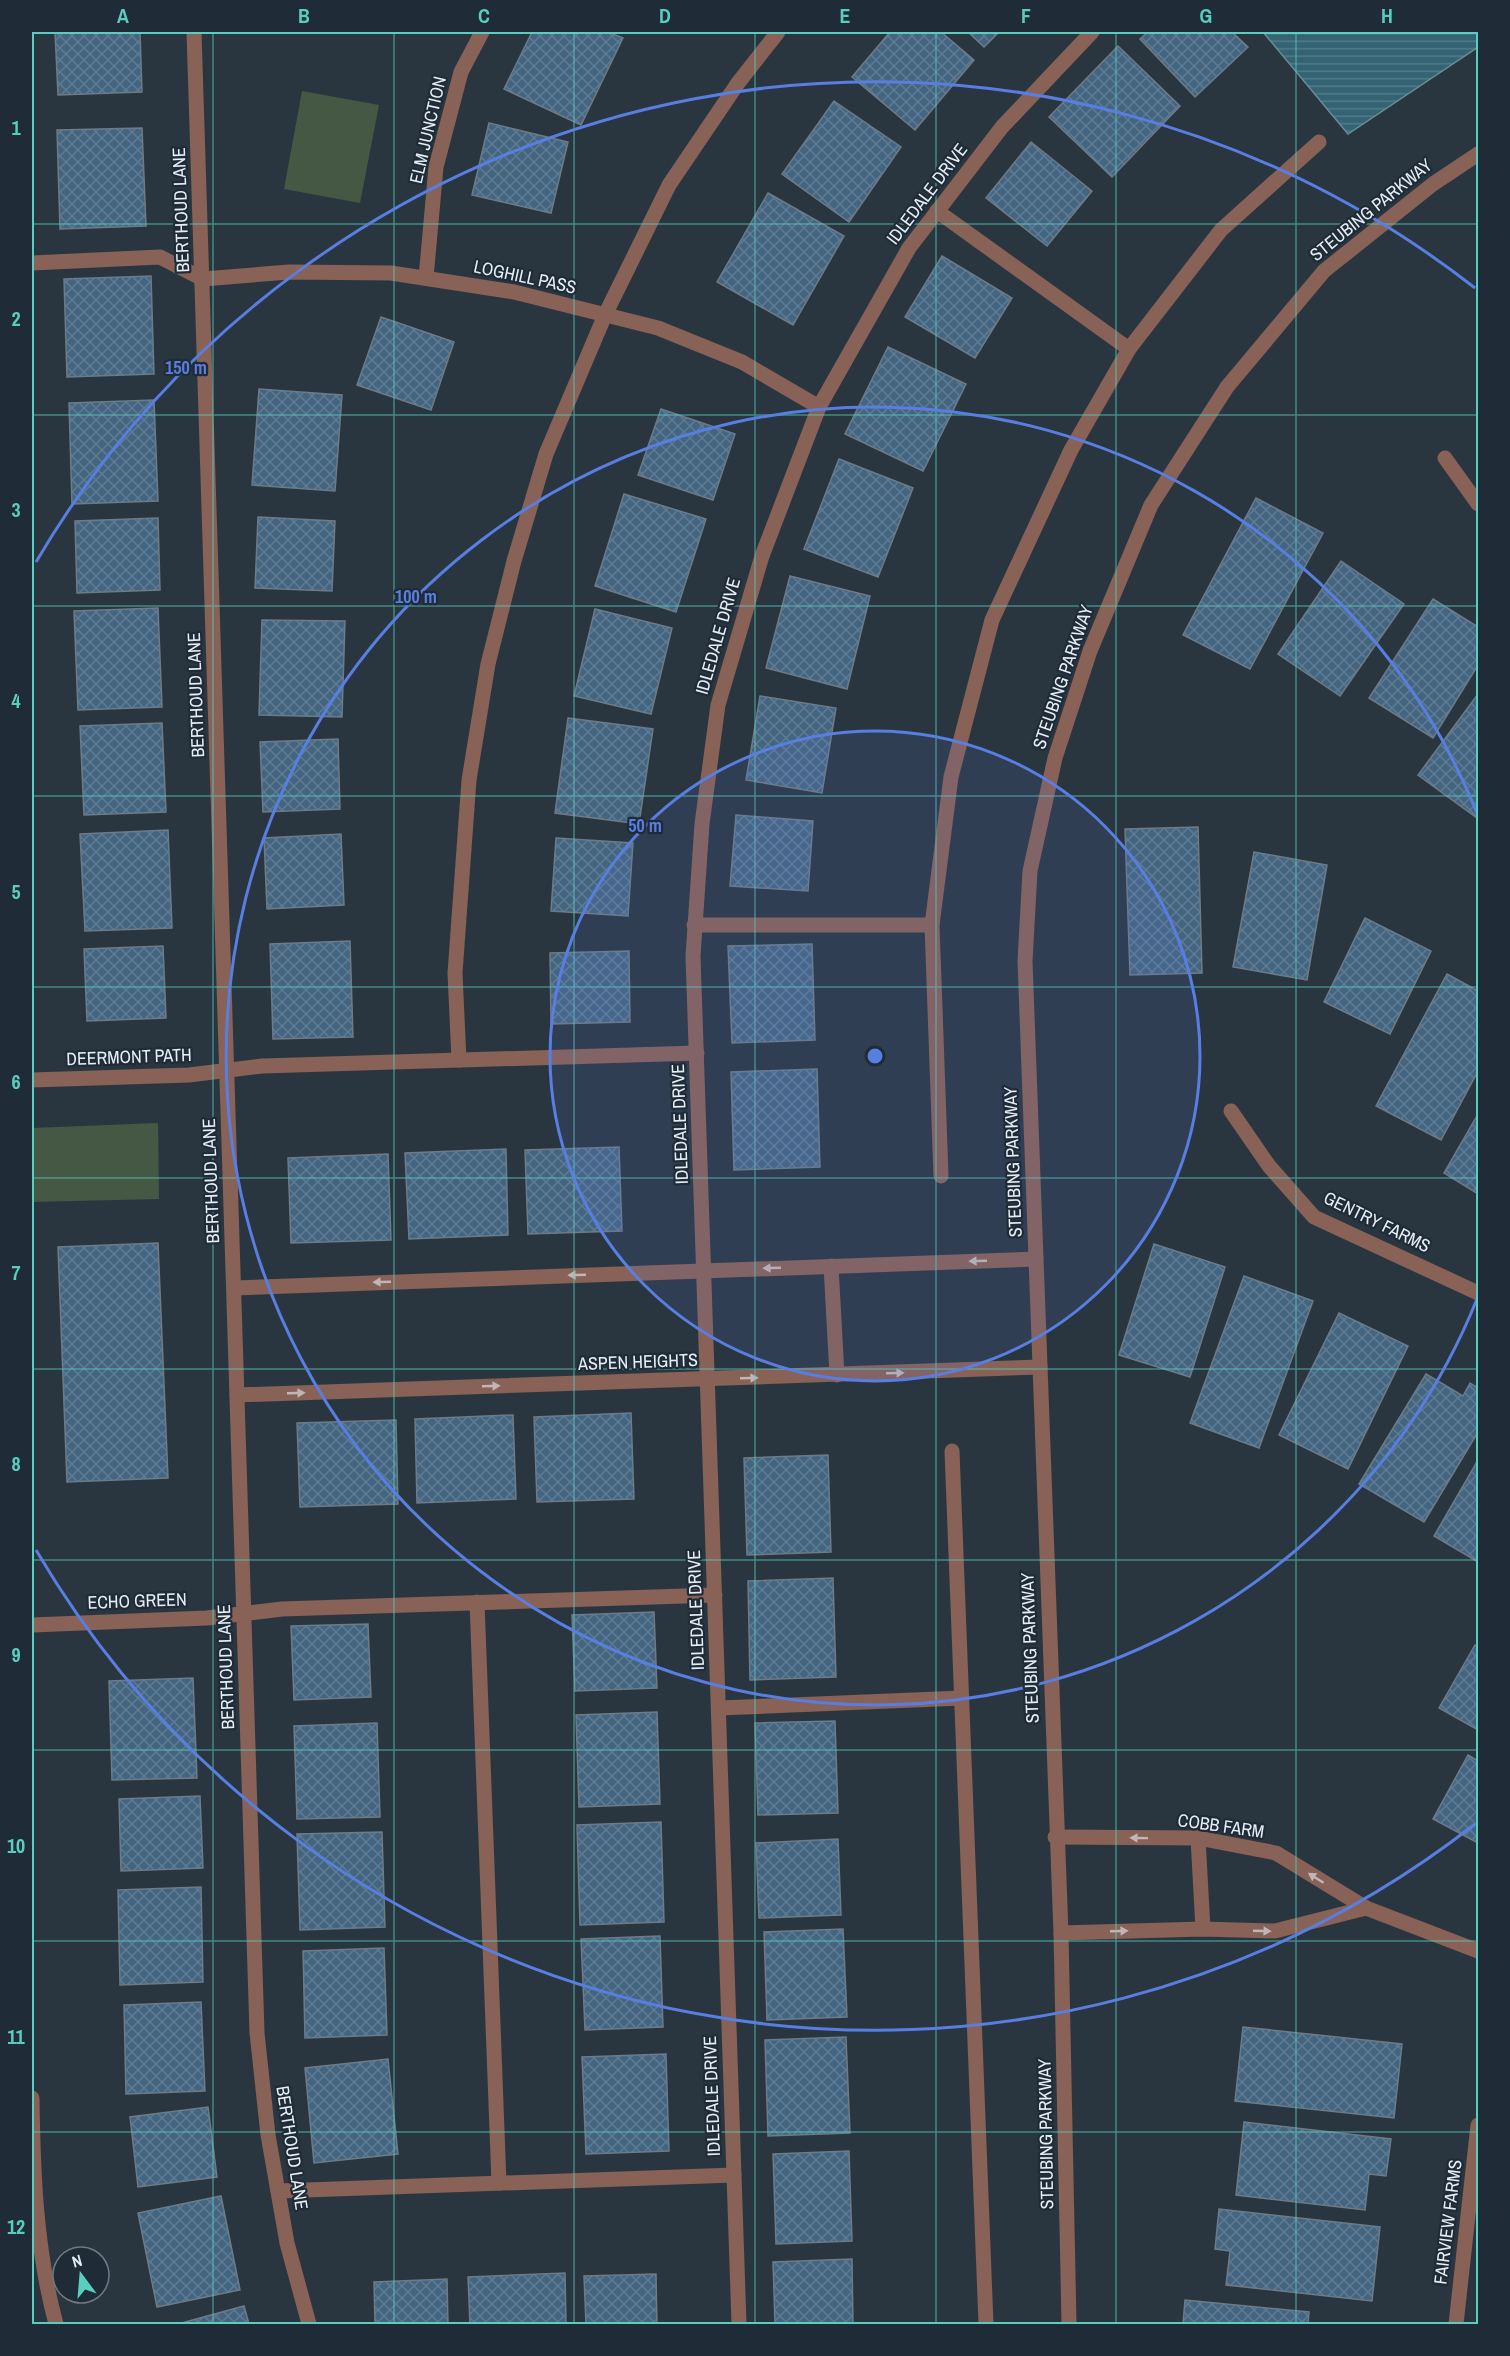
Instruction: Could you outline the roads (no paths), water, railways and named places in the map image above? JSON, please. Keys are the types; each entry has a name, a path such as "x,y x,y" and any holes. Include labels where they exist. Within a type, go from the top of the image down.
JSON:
{"street":[{"name":"BERTHOUD LANE","path":"194,32 257,2033 268,2135 287,2243 309,2325"},
{"name":"ELM JUNCTION","path":"426,278 436,167 461,72 482,32"},
{"path":"459,1060 455,973 469,780 488,664 514,561 546,454 605,315 669,186 738,82 778,32"},
{"name":"IDLEDALE DRIVE","path":"739,2325 694,925 702,824 718,705 762,556 819,408 909,248 1002,127 1092,32"},
{"path":"941,1176 932,925 951,777 992,621 1071,450 1129,349 1221,230 1319,142"},
{"name":"STEUBING PARKWAY","path":"1070,2325 1060,1933 1025,961 1030,871 1055,758 1090,651 1151,505 1227,387 1324,271 1433,184 1479,154"},
{"path":"937,211 1129,349"},
{"path":"32,263 160,257 203,279"},
{"name":"LOGHILL PASS","path":"203,279 289,272 391,273 514,292 658,328 742,362 819,408"},
{"path":"1445,458 1479,504"},
{"path":"694,925 932,925"},
{"name":"DEERMONT PATH","path":"32,1080 189,1076 262,1066 697,1053"},
{"name":"GENTRY FARMS","path":"1231,1111 1269,1166 1314,1217 1479,1293"},
{"path":"234,1288 1036,1259"},
{"path":"831,1266 837,1375"},
{"name":"ASPEN HEIGHTS","path":"237,1395 1040,1367"},
{"path":"952,1451 986,2325"},
{"name":"ECHO GREEN","path":"32,1624 207,1618 282,1609 715,1595"},
{"path":"477,1602 499,2183"},
{"path":"719,1708 962,1698"},
{"name":"COBB FARM","path":"1055,1837 1198,1838 1276,1853 1366,1908 1479,1951"},
{"path":"1198,1838 1203,1929"},
{"path":"1060,1933 1203,1929 1275,1931 1366,1908"},
{"path":"32,2098 34,2179 43,2277 56,2325"},
{"name":"FAIRVIEW FARMS","path":"1456,2325 1479,2125"},
{"path":"278,2191 734,2175"}],"water":[{"path":"1263,32 1478,32 1478,47 1348,134"}]}
